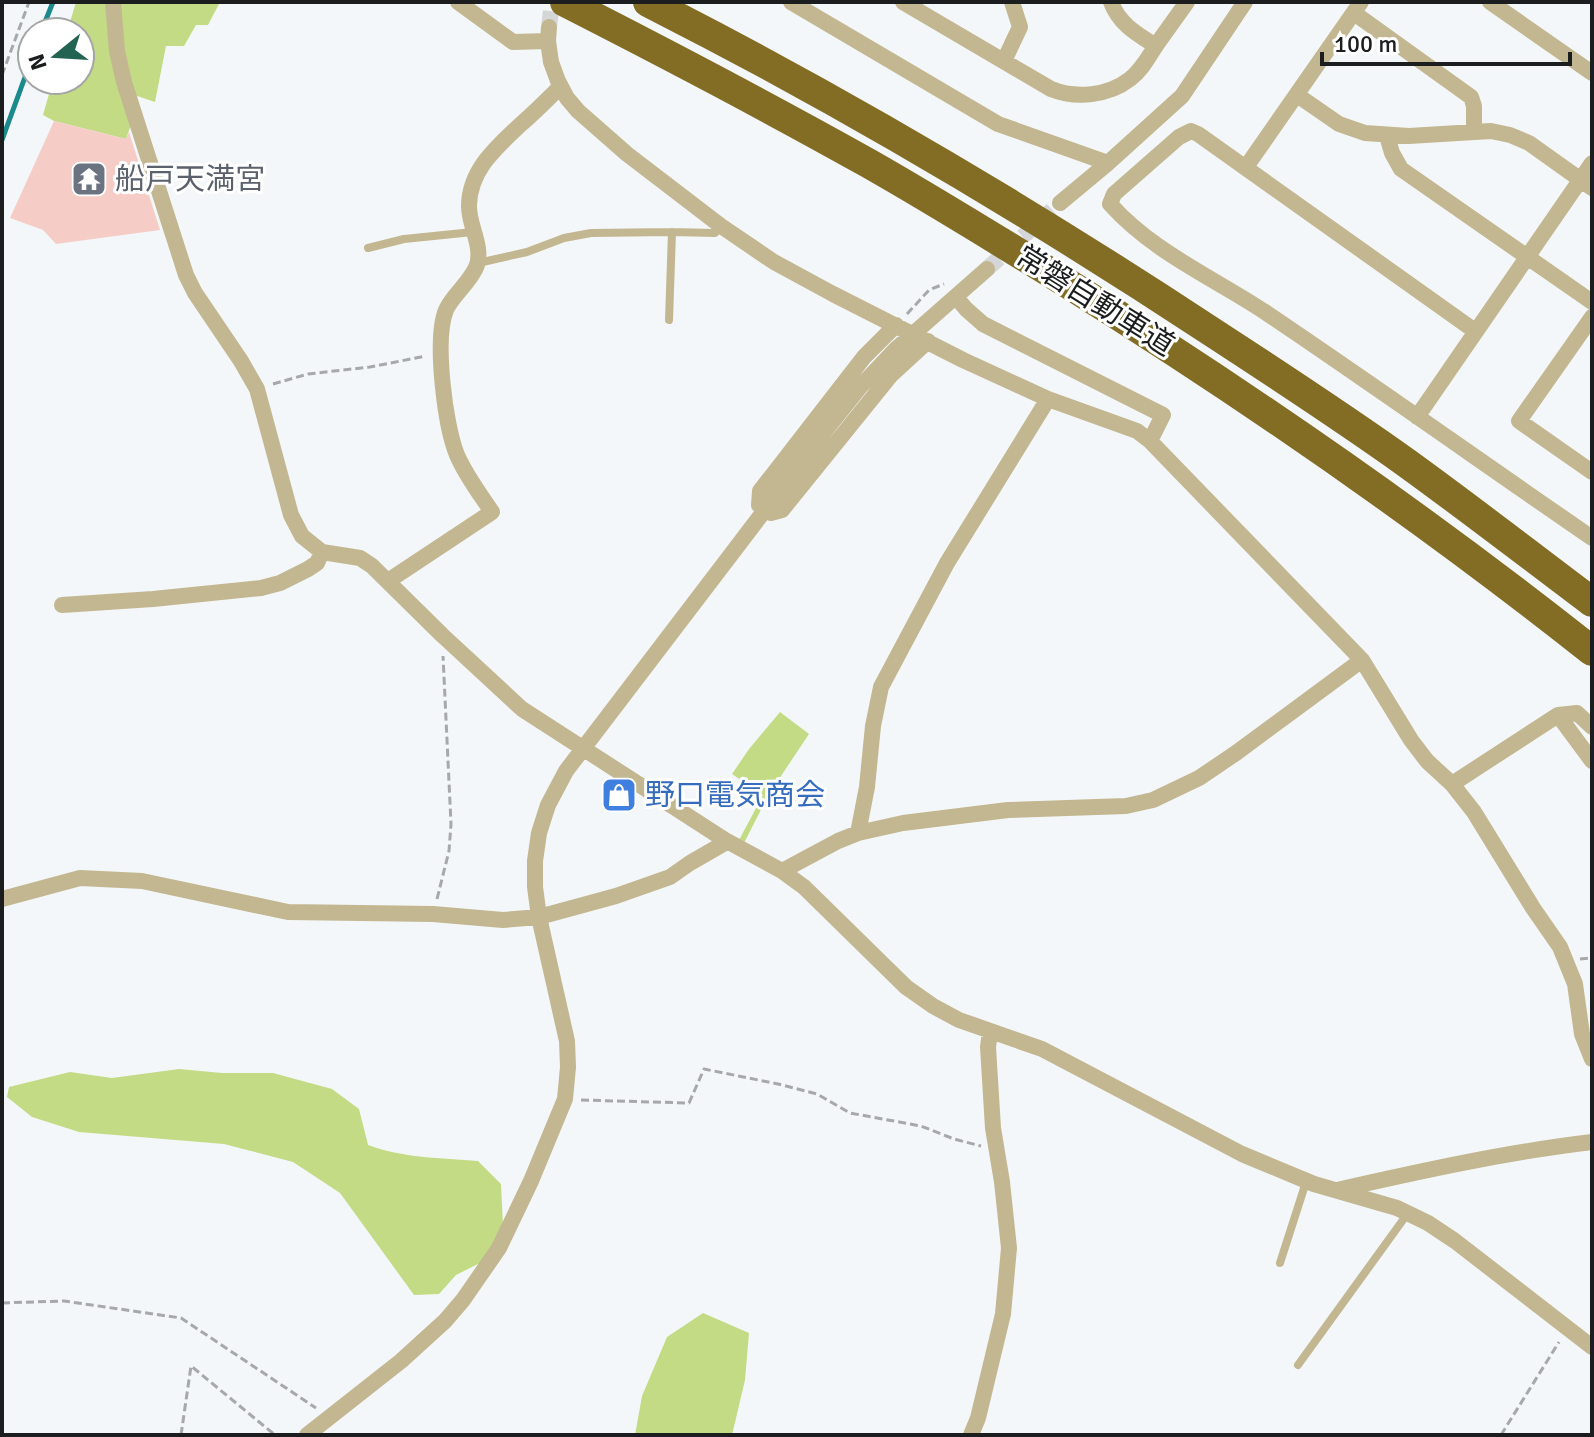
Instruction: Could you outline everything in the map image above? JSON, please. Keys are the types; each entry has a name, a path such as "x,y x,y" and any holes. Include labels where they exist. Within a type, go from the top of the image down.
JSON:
{"highway":[{"name":"常磐自動車道","path":"648,2 898,136 1128,276 1409,465 1592,602"},
{"name":"常磐自動車道","path":"554,23 701,72 869,164 1000,241 1268,413 1376,488 1592,651"}],"street":[{"path":"113,2 117,51 124,82 186,275 257,389 291,515 302,536 322,552 360,558 372,566 522,709 725,840 782,871 804,887 906,987 933,1006 959,1020 1042,1049 1242,1154 1307,1181 1408,1213 1455,1241 1592,1347"},
{"path":"458,2 513,42 554,23 551,62 560,87 578,111 680,196 774,262 963,360 1048,399 1137,431 1150,441 1362,660 1411,740 1474,812 1560,947 1575,984 1582,1034 1592,1059"},
{"path":"791,2 998,124 1108,163"},
{"path":"903,2 1051,89 1081,95 1115,87 1129,79 1142,67 1187,2"},
{"path":"1004,61 1020,27 1012,2"},
{"path":"1111,2 1125,25 1156,46"},
{"path":"1060,203 1182,96 1245,2"},
{"path":"1490,2 1592,73"},
{"path":"1246,167 1358,7 1471,97 1474,132"},
{"path":"388,581 492,512 468,477 456,453 448,425 441,353 442,329 446,310 477,263 469,205 477,171 489,154 560,87"},
{"path":"1297,95 1339,124 1365,133 1387,136 1491,131 1510,135 1529,143 1586,184"},
{"path":"1475,331 1191,131 1114,194 1110,204 1168,253 1261,310 1592,538"},
{"path":"1387,136 1401,169 1592,302"},
{"path":"1417,417 1526,256 1586,184 1592,163"},
{"path":"307,1435 401,1361 463,1300 499,1248 565,1099 567,1041 539,917 535,861 539,833 548,805 566,771 832,422 880,365 987,269"},
{"path":"956,297 983,324 1163,415 1150,441"},
{"path":"1592,317 1519,421 1592,471"},
{"path":"896,325 864,357 760,491 759,505 765,510 771,513 782,510 891,375 928,341"},
{"path":"858,833 881,687 947,563 1048,399"},
{"path":"62,605 261,588 280,583 308,569 317,563 322,552"},
{"path":"782,871 858,833 903,823 1008,810 1126,806 1153,800 1199,778 1362,660"},
{"path":"1452,784 1558,715 1577,713 1592,727"},
{"path":"1558,715 1592,761"},
{"path":"2,899 80,878 142,881 288,912 433,914 503,920 539,917 616,896 670,877 725,840"},
{"path":"971,1435 978,1418 1003,1314 1009,1248 996,1150 988,1047 990,1032"},
{"path":"1336,1191 1560,1145 1592,1142"}],"lane":[{"path":"477,263 591,233 715,233 721,226"},
{"path":"368,248 404,239 474,232"},
{"path":"669,320 672,232"},
{"path":"1280,1263 1307,1181"},
{"path":"1298,1365 1408,1213"}],"path":[{"path":"2,75 29,2"},
{"path":"896,325 929,290 948,281"},
{"path":"257,389 308,374 370,367 441,353"},
{"path":"433,914 449,851 451,824 442,635"},
{"path":"565,1099 689,1103 704,1069 817,1094 850,1113 921,1126 996,1150"},
{"path":"2,1303 64,1301 181,1318 330,1417"},
{"path":"1501,1435 1568,1328"},
{"path":"181,1435 191,1366 275,1435"}],"green space":[{"path":"76,2 220,2 208,25 196,25 184,46 166,46 155,102 134,95 132,122 126,139 54,121 43,115 48,96 96,96 96,16 72,16"},
{"path":"780,712 809,734 769,794 743,845 738,842 763,795 732,774"},
{"path":"179,1069 273,1073 332,1089 359,1109 368,1145 408,1155 478,1161 501,1184 503,1226 488,1259 456,1275 439,1294 414,1295 340,1193 293,1162 224,1144 79,1132 32,1117 7,1097 9,1087 70,1072 112,1078"},
{"path":"703,1313 749,1333 745,1380 732,1435 635,1435 642,1396 667,1337"}],"building":[{"name":"船戸天満宮","path":"54,121 126,139 129,132 160,230 56,244 43,230 10,218"},
{"name":"野口電気商会","path":"616,784 630,793 621,805 608,797"}],"waterway":[{"path":"47,16 53,2"},
{"path":"2,140 18,96"}],"tunnel":[{"path":"549,27 552,2"},
{"path":"987,269 1060,203"}],"place":[{"name":"船戸天満宮","path":"89,179"},
{"name":"野口電気商会","path":"619,795"}]}
